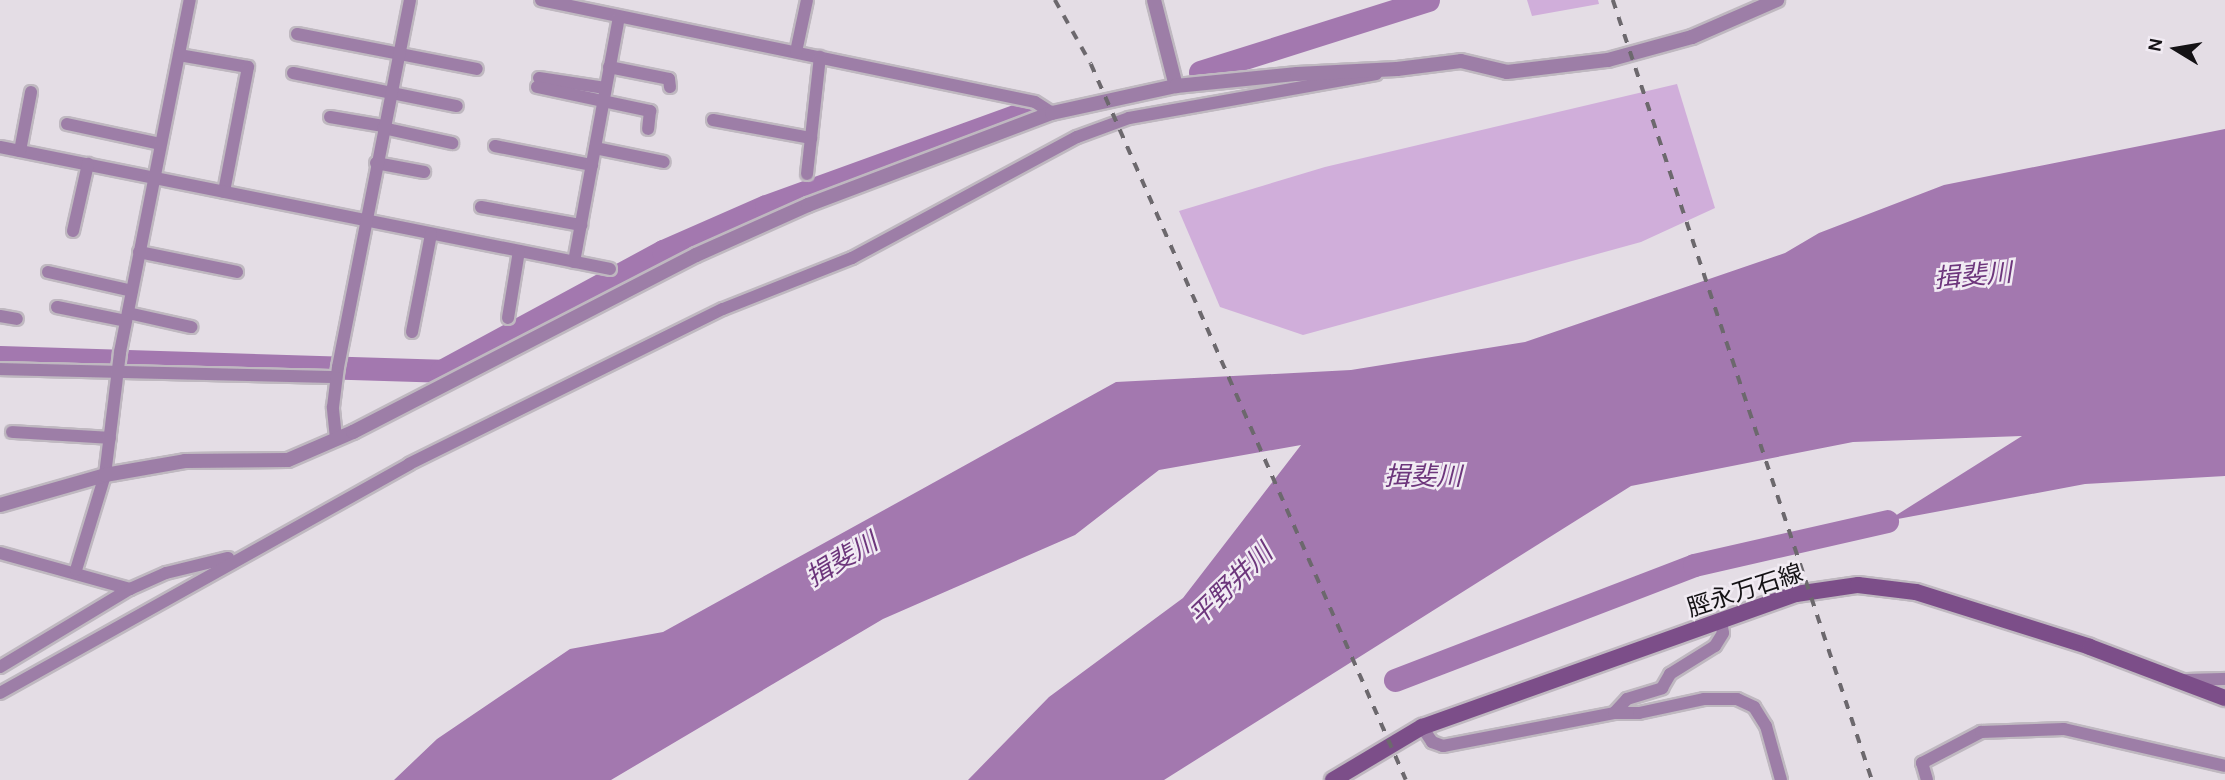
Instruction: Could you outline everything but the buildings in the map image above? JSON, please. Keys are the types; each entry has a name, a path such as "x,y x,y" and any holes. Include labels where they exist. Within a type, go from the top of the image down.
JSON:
{"main road":[{"name":"脛永万石線","path":"1333,780 1422,727 1796,594 1857,585 1916,592 2090,647 2225,698"}],"street":[{"path":"76,570 105,475 127,317 190,0"},
{"path":"337,438 333,407 336,377 364,221 410,0"},
{"path":"541,0 592,5 619,17 1035,102 1052,113"},
{"path":"796,52 807,0"},
{"path":"1154,0 1176,86"},
{"path":"0,693 409,464 723,309 852,258 1077,137 1129,118 1397,69 1461,61 1507,72 1608,61 1692,37 1777,0"},
{"path":"574,262 619,17"},
{"path":"297,34 477,69"},
{"path":"179,55 248,67 224,192"},
{"path":"807,174 820,57"},
{"path":"609,67 669,79 670,87"},
{"path":"0,505 105,475 185,461 288,460 337,438 695,255 808,205 1052,113 1176,86 1354,69 1397,69"},
{"path":"293,74 457,106"},
{"path":"538,82 604,94 650,111 648,129"},
{"path":"20,151 30,92"},
{"path":"330,117 452,143"},
{"path":"713,120 811,138"},
{"path":"67,124 160,144"},
{"path":"495,146 592,165"},
{"path":"0,147 610,269"},
{"path":"595,148 664,162"},
{"path":"376,163 424,172"},
{"path":"73,231 88,164"},
{"path":"481,207 581,225"},
{"path":"412,331 431,234"},
{"path":"508,318 519,251"},
{"path":"139,252 237,272"},
{"path":"48,272 132,291"},
{"path":"57,307 191,327"},
{"path":"0,316 17,319"},
{"path":"0,369 336,377"},
{"path":"12,432 110,438"},
{"path":"0,553 76,570 130,589"},
{"path":"0,667 130,589 166,573 245,554"},
{"path":"1614,713 1627,699 1662,688 1670,674 1715,646 1723,632 1721,621"},
{"path":"2176,681 2225,679"},
{"path":"1422,727 1432,742 1443,746 1614,713 1639,713 1704,699 1737,699 1754,707 1766,726 1781,780"},
{"path":"1927,780 1922,763 1981,732 2064,729 2225,766"}],"shaded area":[{"path":"1527,0 1598,0 1599,4 1532,16"},
{"path":"1677,84 1715,208 1641,242 1303,335 1220,307 1179,211 1325,167"}],"water":[{"path":"2225,129 2225,476 2085,484 1887,521 2022,436 1853,442 1631,486 1164,780 968,780 1049,697 1183,598 1301,445 1159,470 1075,535 883,619 611,780 394,780 437,739 570,649 663,632 1116,382 1351,370 1525,342 1785,253 1819,233 1944,185"}],"waterway":[{"path":"1200,72 1428,0"},
{"path":"0,357 441,371 663,251 766,206 1026,112"},
{"path":"1395,680 1694,565 1887,521"}],"railway":[{"path":"1055,0 1091,64 1406,780"},
{"path":"1613,0 1872,780"}],"water label":[{"name":"揖斐川","path":"1973,276"},
{"name":"揖斐川","path":"1423,477"},
{"name":"揖斐川","path":"842,560"},
{"name":"平野井川","path":"1231,585"}]}
